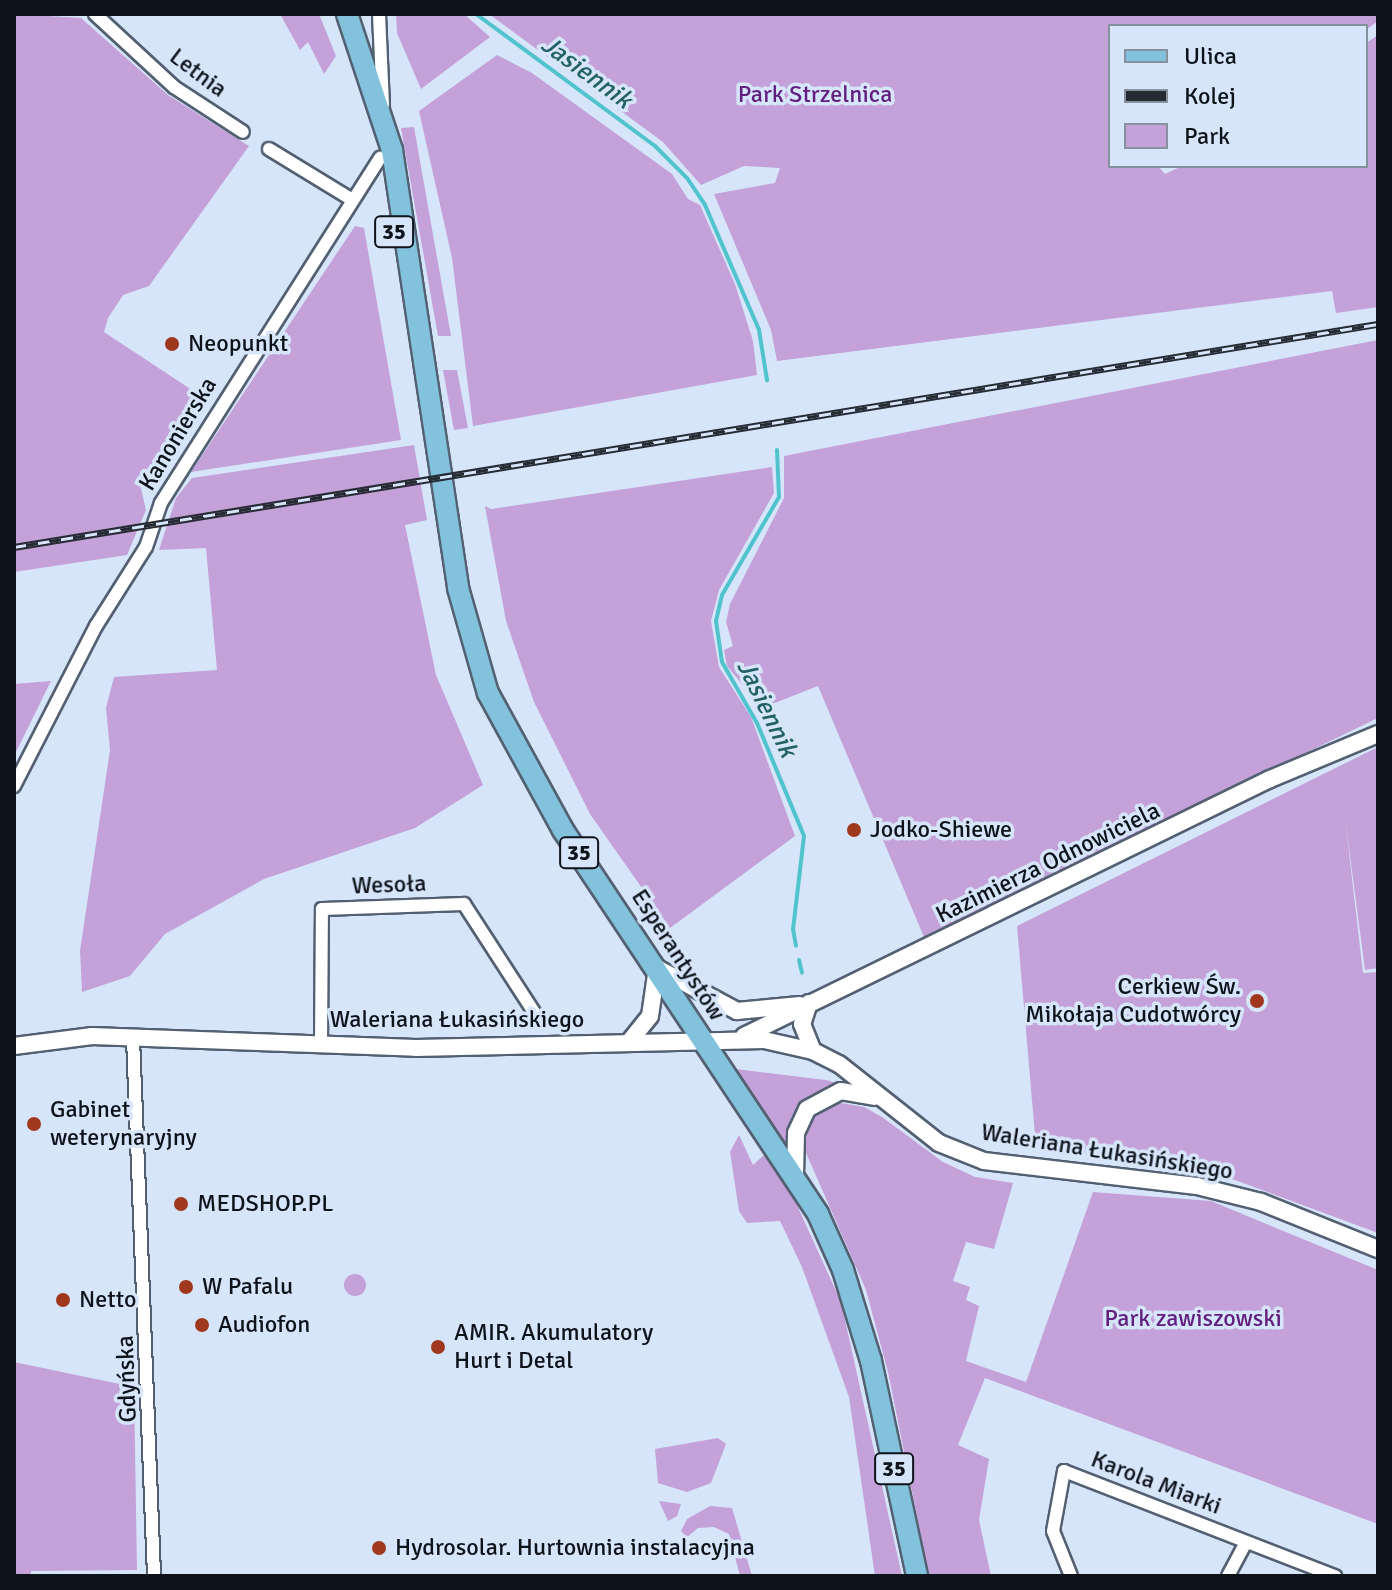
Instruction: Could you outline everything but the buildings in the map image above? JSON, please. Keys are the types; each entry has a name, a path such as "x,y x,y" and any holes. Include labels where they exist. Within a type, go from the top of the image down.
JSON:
{"main road":[{"name":"Esperantystów","path":"335,14 380,158 421,354"},
{"name":"Esperantystów","path":"347,14 383,116 399,186 421,354 458,588 488,693 563,830 795,1175 833,1245 856,1308 917,1576"}],"street":[{"name":"Letnia","path":"95,14 174,87 243,132"},
{"path":"379,14 383,116"},
{"path":"269,149 351,199"},
{"name":"Kanonierska","path":"14,786 96,626 146,549 161,503 351,199 380,158"},
{"name":"Kazimierza Odnowiciela","path":"740,1037 1270,779 1378,734"},
{"name":"Wesoła","path":"321,1044 322,909 464,904 534,1012"},
{"path":"629,1042 650,1016 657,968 737,1011 809,1003 802,1024 813,1051"},
{"name":"Waleriana Łukasińskiego","path":"14,1046 52,1038 416,1048 740,1037 813,1051 853,1073 883,1101 939,1143 984,1161 1197,1186 1261,1202 1378,1249"},
{"name":"Gdyńska","path":"133,1038 154,1576"},
{"name":"Waleriana Łukasińskiego","path":"795,1175 796,1133 807,1109 841,1091 883,1101"},
{"name":"Karola Miarki","path":"1071,1576 1053,1531 1064,1471 1335,1576"},
{"path":"1228,1576 1246,1542"}],"green space":[{"path":"14,14 81,18 168,95 249,146 149,286 123,295 108,318 104,332 207,400 173,457 141,488 146,510 127,555 14,572"},
{"path":"280,14 319,14 336,56 324,74 308,42 300,50"},
{"path":"396,14 464,14 490,37 421,89 397,33"},
{"name":"Park Strzelnica","path":"489,14 1378,14 1378,21 1368,28 1368,24 1108,24 1108,168 1160,168 1165,174 1178,168 1368,168 1368,42 1378,35 1378,307 1336,313 1332,291 777,361 771,330 714,194 775,183 780,168 744,166 701,185 663,142"},
{"path":"497,55 532,73 672,174 688,199 700,205 735,284 753,341 757,375 473,426 452,258 419,111"},
{"path":"414,127 451,336 438,336 401,128"},
{"path":"355,226 364,228 401,440 191,472"},
{"path":"1378,340 1378,718 924,937 818,686 762,708 727,666 724,650 733,646 726,622 730,604 784,498 784,456"},
{"path":"443,370 457,370 468,428 454,430"},
{"path":"414,445 427,520 405,525 436,675 483,785 415,828 264,879 165,934 130,976 82,992 80,951 110,750 106,708 114,677 217,670 206,548 159,550 176,498 192,478"},
{"path":"772,467 774,493 719,590 711,621 719,667 751,717 795,836 670,928 590,814 534,702 506,621 485,506 491,509"},
{"path":"51,681 14,756 14,684"},
{"path":"1378,747 1378,968 1365,970 1345,818 1363,973 1378,972 1378,1233 1216,1173 1036,1147 1017,926"},
{"path":"735,1069 826,1080 843,1085 816,1093 799,1108 789,1150"},
{"name":"Park zawiszowski","path":"841,1103 864,1107 943,1162 975,1177 1013,1183 994,1249 966,1242 953,1281 970,1287 966,1300 979,1306 966,1361 1026,1382 1093,1192 1211,1201 1378,1270 1378,1524 985,1378 958,1445 989,1459 979,1520 991,1576 929,1576 888,1372 866,1290 803,1146 815,1112"},
{"path":"739,1135 753,1165 765,1154 796,1203 841,1302 902,1576 875,1576 849,1397 802,1267 780,1221 747,1223 739,1211 730,1152"},
{"path":"355,1274 363,1277 366,1285 363,1293 355,1296 347,1293 344,1285 347,1277"},
{"path":"14,1362 134,1387 137,1570 31,1571 31,1576 14,1576"},
{"path":"718,1438 726,1444 711,1483 687,1492 658,1483 655,1449"},
{"path":"659,1501 681,1504 677,1516 668,1521"},
{"path":"710,1506 732,1508 752,1576 740,1576 729,1534 714,1527 698,1528 687,1537 681,1531 687,1519"}],"waterway":[{"name":"Jasiennik","path":"476,14 655,146 687,178 705,205 759,330 767,380"},
{"name":"Jasiennik","path":"777,450 779,497 722,595 716,621 722,662 757,723 804,836 793,929 796,946"},
{"name":"Jasiennik","path":"799,960 802,973"}],"railway":[{"path":"14,547 1378,324"}],"place":[{"name":"Neopunkt","path":"172,344"},
{"name":"Jodko-Shiewe","path":"854,830"},
{"name":"Cerkiew Św. Mikołaja Cudotwórcy","path":"1257,1001"},
{"name":"Gabinet weterynaryjny","path":"34,1124"},
{"name":"MEDSHOP.PL","path":"181,1204"},
{"name":"W Pafalu","path":"186,1287"},
{"name":"Netto","path":"63,1300"},
{"name":"Audiofon","path":"202,1325"},
{"name":"AMIR. Akumulatory Hurt i Detal","path":"438,1347"},
{"name":"Hydrosolar. Hurtownia instalacyjna","path":"379,1548"}]}
